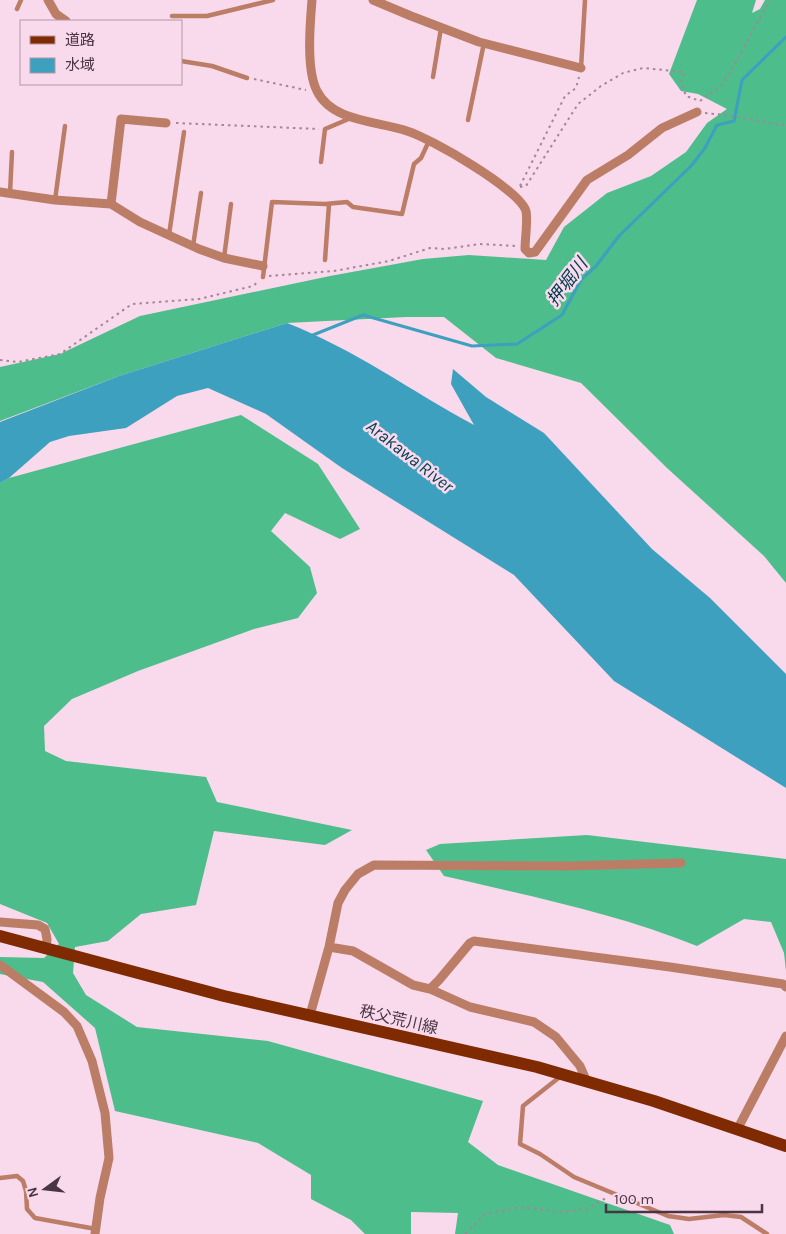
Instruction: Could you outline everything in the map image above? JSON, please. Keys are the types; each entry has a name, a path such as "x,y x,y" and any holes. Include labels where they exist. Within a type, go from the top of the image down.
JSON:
{"main road":[{"name":"秩父荒川線","path":"0,936 224,996 528,1065 654,1101 786,1146"}],"street":[{"path":"48,0 56,14 65,20"},
{"path":"312,0 310,25 311,69 316,90 328,107 352,117 408,131 429,140 493,178 520,202 526,212 525,249 529,254 535,252 586,180 628,155 662,128 697,112"},
{"path":"373,0 440,28 484,43 581,68"},
{"path":"111,204 121,119 166,123"},
{"path":"0,192 54,200 111,204 140,222 193,246 224,258 264,266"},
{"path":"310,1015 329,947 338,903 358,874 374,865 567,866 681,863"},
{"path":"0,922 38,925 44,928 47,939 46,949"},
{"path":"430,989 470,943 474,941 670,967 783,984 786,987"},
{"path":"329,947 352,952 413,985 430,989 470,1007 534,1022 556,1037 580,1066 587,1082"},
{"path":"0,965 64,1012 78,1026 92,1061 105,1113 109,1158 95,1231"},
{"path":"737,1130 786,1036"}],"lane":[{"path":"17,9 21,0"},
{"path":"172,16 208,16 273,0"},
{"path":"581,68 585,0"},
{"path":"432,76 440,28"},
{"path":"468,120 484,43"},
{"path":"182,61 212,66 247,78"},
{"path":"321,162 325,129 352,117"},
{"path":"54,200 65,126"},
{"path":"169,235 184,132"},
{"path":"263,277 272,202 329,204 347,202 354,208 402,214 414,164 421,158 429,140"},
{"path":"10,193 12,152"},
{"path":"193,246 201,193"},
{"path":"224,258 231,204"},
{"path":"326,260 329,204"},
{"path":"563,1075 524,1106 520,1144 540,1154 574,1177 668,1216 689,1219 724,1215 741,1217 767,1234"},
{"path":"0,1178 17,1176 23,1181 26,1191 27,1210 35,1218 95,1231"}],"path":[{"path":"770,0 728,76 722,85 700,101 697,112 734,116 786,126"},
{"path":"515,197 566,96 576,88 581,68"},
{"path":"520,187 526,186 578,104 601,86 623,73 643,68 684,72 681,82 686,96 700,101"},
{"path":"247,78 307,90 316,90"},
{"path":"166,123 325,129"},
{"path":"0,360 18,362 60,354 132,304 200,298 253,286 263,277 334,271 390,261 430,248 446,249 480,244 517,246 525,249"},
{"path":"465,1234 484,1214 522,1207 560,1212 577,1210 589,1208 612,1194"}],"green space":[{"path":"697,0 756,0 752,13 760,9 765,0 786,0 786,583 764,556 667,468 581,383 496,358 444,317 287,323 119,376 0,421 0,367 60,354 140,316 330,276 423,259 469,255 546,260 564,227 607,193 651,176 686,152 707,123 727,109 698,94 681,91 669,74"},
{"path":"241,415 318,464 360,529 340,539 285,513 271,531 310,567 317,593 298,618 254,629 138,671 72,699 44,726 45,751 66,761 206,777 217,802 352,830 325,845 214,831 196,905 141,914 108,941 75,947 73,973 86,995 137,1027 268,1041 483,1101 468,1142 498,1165 670,1225 674,1234 455,1234 458,1213 411,1212 411,1234 365,1234 351,1220 311,1199 311,1175 258,1143 115,1111 95,1028 43,982 0,974 0,957 44,958 59,944 47,923 0,904 0,483 9,478"},
{"path":"587,835 786,859 786,971 784,953 771,922 744,919 697,946 666,934 604,915 444,876 426,850 440,844"}],"water":[{"name":"Arakawa River","path":"287,323 336,345 474,425 451,384 453,369 486,397 544,433 652,549 710,598 786,674 786,788 614,681 514,575 342,468 266,414 208,388 177,396 126,428 69,436 50,442 9,478 0,483 0,422 119,376"}],"waterway":[{"name":"押堀川","path":"313,335 363,315 472,346 517,344 562,315 581,280 596,266 619,236 692,165 705,148 717,125 734,121 742,80 786,37"}]}
